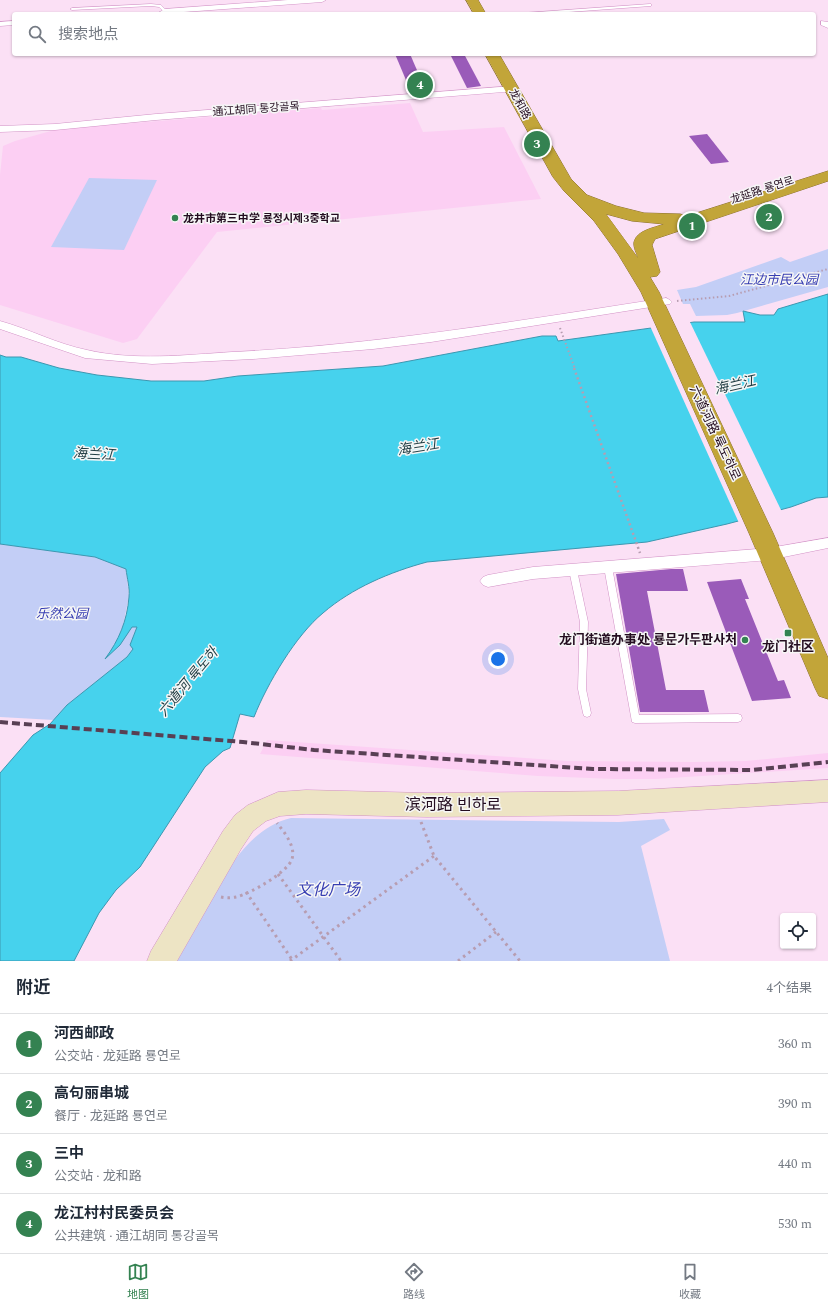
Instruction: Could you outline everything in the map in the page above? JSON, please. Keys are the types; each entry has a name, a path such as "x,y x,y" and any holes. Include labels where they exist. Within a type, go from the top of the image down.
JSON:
{"highway":[{"path":"462,0 469,12"},
{"path":"472,0 479,12"},
{"name":"龙和路","path":"493,56 564,182 580,191"},
{"name":"龙和路","path":"504,56 574,177 580,191"},
{"name":"龙延路 룡연로","path":"651,272 643,245 645,239 654,233 698,214 828,169"},
{"name":"龙延路 룡연로","path":"629,250 639,234 667,220 698,214 828,176"},
{"name":"六道河路 륙도하로","path":"580,191 599,206 629,250 663,307"},
{"name":"六道河路 륙도하로","path":"580,191 600,218 651,272 663,307 772,543 828,653"},
{"name":"龙延路 룡연로","path":"580,191 602,200 636,210 698,214"},
{"name":"龙延路 룡연로","path":"599,206 627,215 667,220"},
{"name":"六道河路 륙도하로","path":"772,543 828,688"}],"street":[{"path":"163,12 322,0"},
{"path":"0,24 12,24"},
{"name":"通江胡同 통강골목","path":"0,129 54,127 164,116 512,89"},
{"path":"0,325 85,354 152,360 253,355 380,344 663,307"},
{"path":"488,581 533,573 608,567 772,543 828,543"},
{"name":"滨河路 빈하로","path":"162,961 232,840 244,823 256,813 278,804 306,802 414,805 618,803 828,791"}],"lane":[{"path":"71,12 74,2"},
{"path":"72,9 151,5 160,6 163,12"},
{"path":"552,12 650,5"},
{"path":"608,567 635,719 738,718"},
{"path":"573,570 584,622 582,689 587,713"}],"path":[{"path":"663,307 725,297 828,269"},
{"path":"565,339 637,544"},
{"path":"414,805 434,856 520,961"},
{"path":"203,889 222,898 238,896 278,874 289,866 292,858 291,848 287,836 266,808"},
{"path":"246,892 292,960 434,856"},
{"path":"278,874 341,961"},
{"path":"458,961 496,932"}],"shaded area":[{"name":"龙井市第三中学 룡정시제3중학교","path":"410,103 423,132 504,127 541,199 217,232 137,339 123,343 0,305 0,175 3,146 15,141 58,129 321,108 322,110"},
{"path":"267,740 567,761 746,761 828,753 828,768 655,779 538,776 260,754"}],"green space":[{"path":"89,178 157,180 124,250 51,247"},
{"name":"江边市民公园","path":"828,249 828,287 737,313 727,315 696,316 690,304 683,304 677,290 696,287 781,257 790,262"},
{"name":"乐然公园","path":"0,544 96,557 126,569 129,596 123,626 115,646 132,627 137,627 133,637 133,649 127,657 67,705 54,720 0,717"},
{"name":"文化广场","path":"291,818 619,822 664,819 670,830 641,846 670,961 175,961 234,861 259,834 274,824"}],"water":[{"path":"828,294 828,497 816,498 791,507 727,524 647,542 427,562 385,576 346,596 313,622 293,647 274,675 254,717 240,714 230,748 223,751 205,767 140,867 116,890 99,913 74,961 0,961 0,773 33,735 50,724 67,705 127,657 133,649 130,645 137,627 132,627 120,645 105,659 122,630 128,606 129,587 126,569 95,557 0,544 0,355 6,357 21,357 59,368 97,375 151,381 204,381 238,376 383,366 542,336 556,336 558,341 694,322 745,322 743,311 760,315 774,315 778,309"}],"pier":[{"path":"689,320 782,512 739,523 650,326"}],"building":[{"path":"396,56 411,56 426,91 411,92"},
{"path":"451,56 465,56 481,86 467,88"},
{"path":"707,134 729,162 711,164 689,136"},
{"path":"683,569 688,591 647,591 666,690 704,690 709,712 640,712 616,574"},
{"name":"龙门街道办事处 룡문가두판사처","path":"741,579 749,599 745,599 778,681 784,680 791,698 752,701 707,582"}],"railway":[{"path":"0,722 243,742 314,750 593,769 752,770 828,762"}],"place":[{"name":"龙江村村民委员会","path":"420,85"},
{"name":"三中","path":"537,144"},
{"name":"高句丽串城","path":"769,217"},
{"name":"龙井市第三中学 룡정시제3중학교","path":"175,218"},
{"name":"河西邮政","path":"692,226"},
{"name":"龙门社区","path":"788,633"},
{"name":"龙门街道办事处 룡문가두판사처","path":"745,640"}],"water label":[{"name":"海兰江","path":"735,385"},
{"name":"海兰江","path":"418,447"},
{"name":"海兰江","path":"94,454"},
{"name":"六道河 륙도하","path":"188,682"}]}
